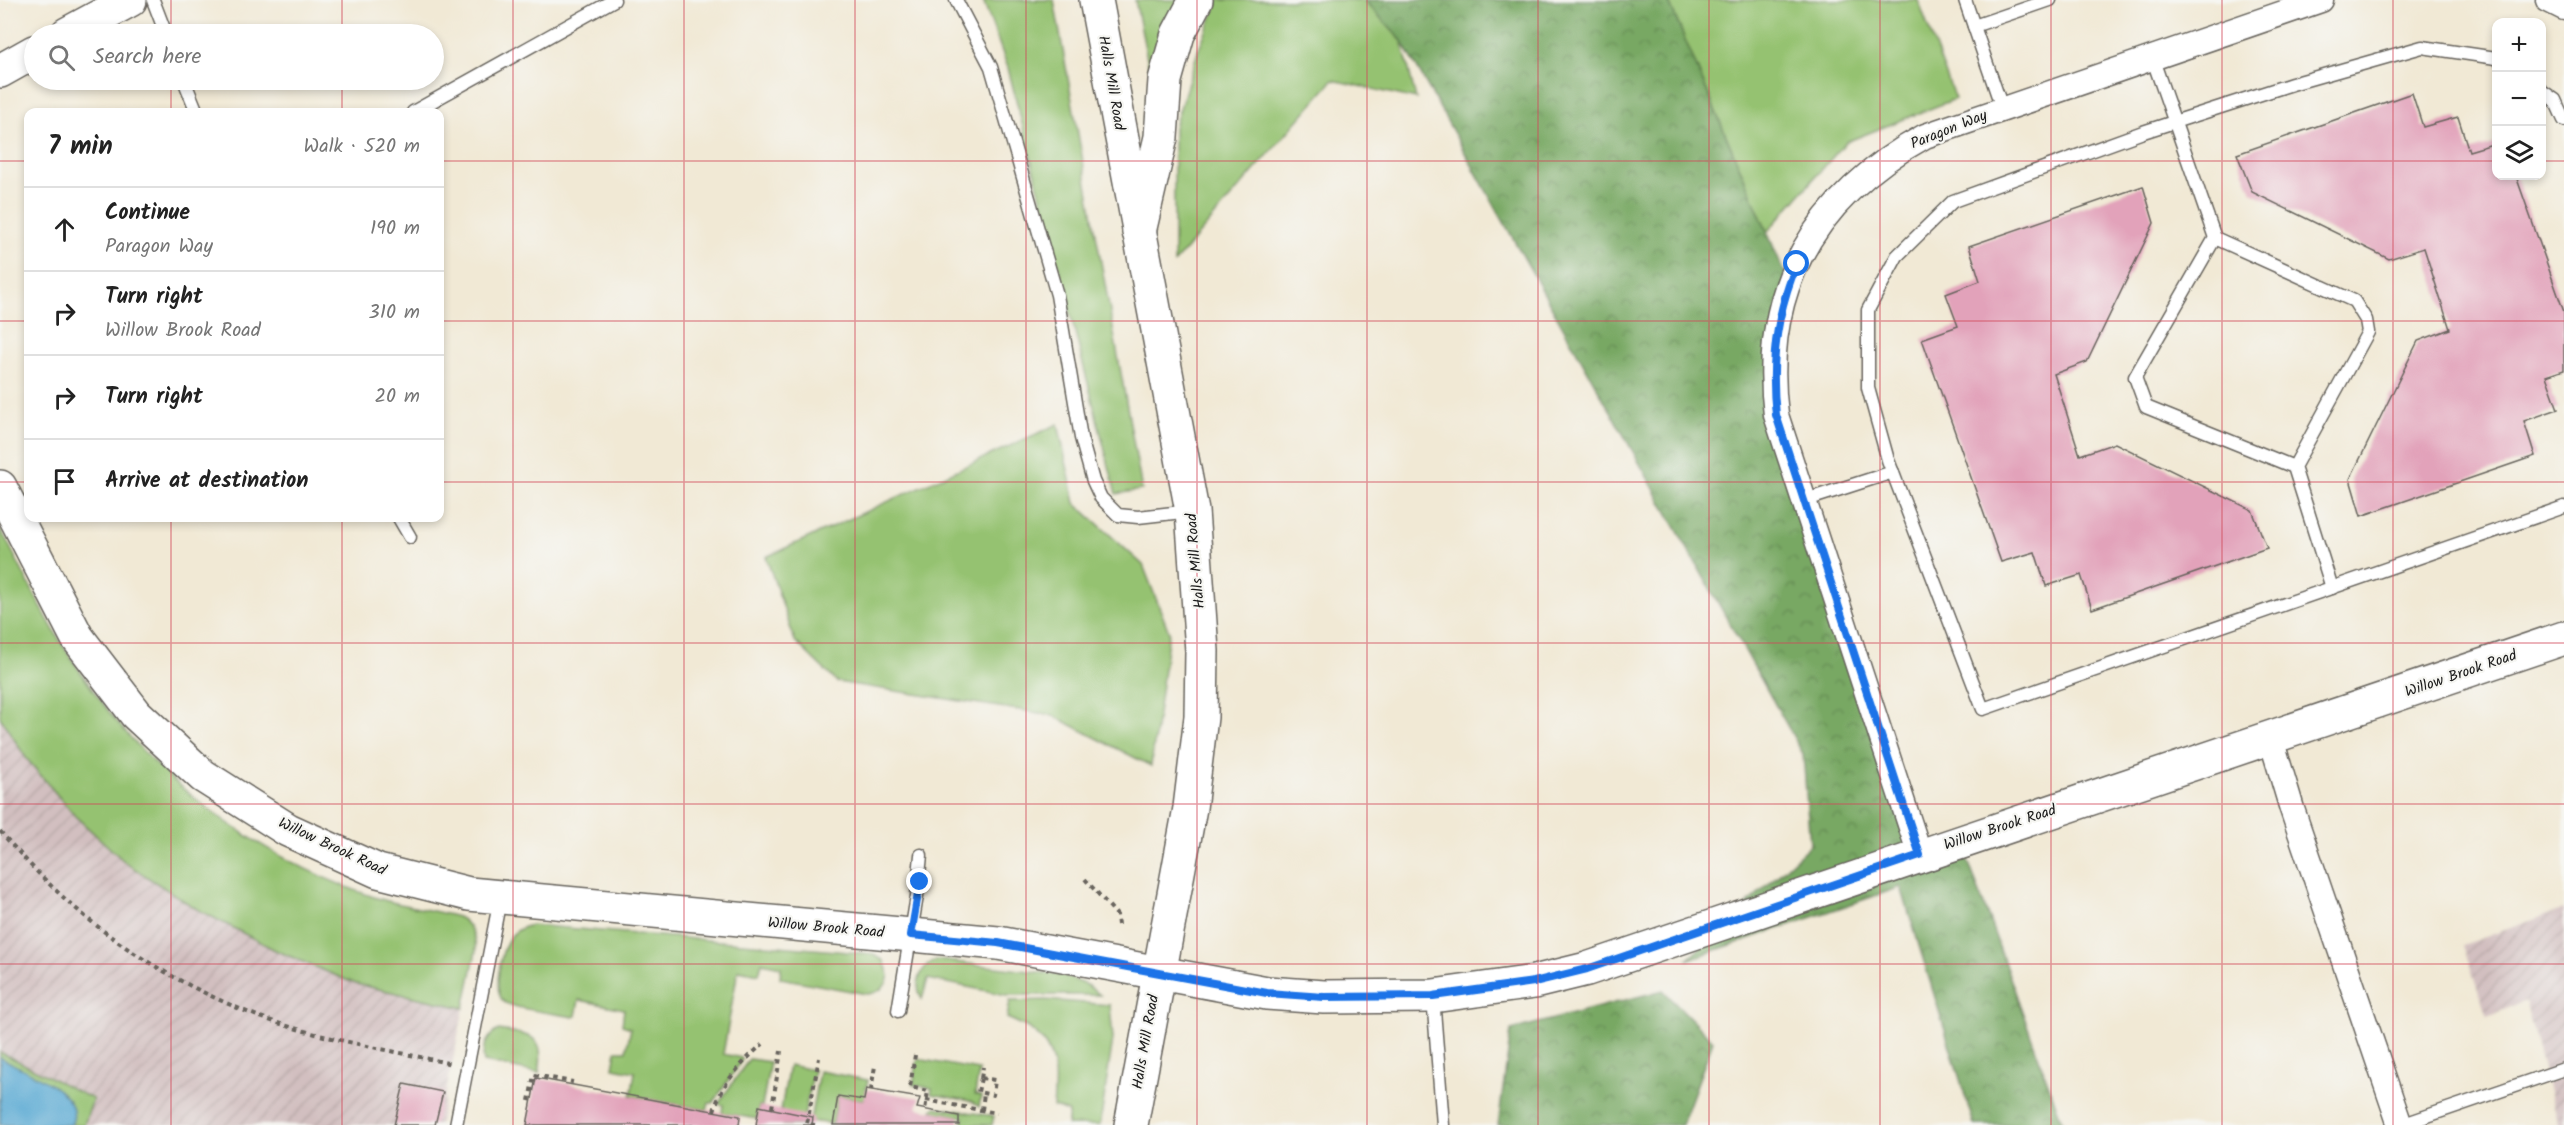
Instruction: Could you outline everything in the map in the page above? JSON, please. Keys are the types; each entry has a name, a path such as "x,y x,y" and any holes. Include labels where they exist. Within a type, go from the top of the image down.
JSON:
{"main road":[{"path":"86,24 130,0"},
{"name":"Halls Mill Road","path":"1096,0 1192,511 1202,651 1202,717 1190,808 1131,1125"},
{"path":"1139,232 1161,137 1166,80 1178,34 1196,0"},
{"path":"0,70 24,57"},
{"name":"Willow Brook Road","path":"0,487 77,637 136,714 203,776 288,831 378,871 469,894 998,943 1267,993 1344,998 1433,996 1524,984 1587,969 2564,638"}],"street":[{"name":"Paragon Way","path":"1920,855 1776,415 1773,372 1779,317 1797,264 1830,211 1869,172 1894,153 1925,136 2320,0"},
{"path":"2548,0 2564,8"},
{"path":"2271,739 2292,809 2401,1125"}],"lane":[{"path":"153,0 162,24"},
{"path":"419,108 614,0"},
{"path":"956,0 990,67 1057,295 1082,438 1093,481 1101,498 1118,515 1138,517 1192,511"},
{"path":"1965,0 2002,108"},
{"path":"1974,26 2050,0"},
{"path":"2492,57 2422,47 2292,84 2175,122 1953,201 1897,256 1868,310 1868,388 1893,472 1983,709 2564,507"},
{"path":"2152,57 2215,238 2354,301 2366,320 2368,332 2294,467 2332,588"},
{"path":"188,90 195,108"},
{"path":"2546,94 2555,100 2564,120"},
{"path":"2215,238 2135,377 2146,407 2294,467"},
{"path":"1803,501 1893,472"},
{"path":"401,522 410,537"},
{"path":"898,1011 921,855"},
{"path":"456,1125 500,897"},
{"path":"1433,996 1443,1125"},
{"path":"2401,1125 2564,1069"}],"path":[{"path":"0,831 61,897 117,943 178,980 241,1009 280,1022 467,1068"},
{"path":"1085,879 1117,915 1118,925"},
{"path":"714,1111 726,1085 744,1060 763,1044"},
{"path":"772,1108 781,1051"},
{"path":"915,1055 910,1087 928,1091 925,1110"},
{"path":"815,1125 807,1124 819,1058"},
{"path":"871,1090 875,1066"},
{"path":"981,1078 995,1080 993,1095 978,1092 983,1067"},
{"path":"529,1101 534,1076 573,1082"},
{"path":"982,1110 984,1093"},
{"path":"926,1100 997,1113"}],"shaded area":[{"path":"0,717 26,758 127,864 195,908 277,951 356,984 464,1008 439,1125 84,1125 93,1098 0,1052"},
{"path":"2564,909 2564,1125 2558,1125 2525,1001 2487,1017 2463,945"}],"green space":[{"path":"983,0 1054,0 1142,490 1116,494 1008,68"},
{"path":"1135,0 1181,0 1149,68"},
{"path":"1219,0 1364,0 1402,41 1416,99 1333,80 1174,263 1174,127 1199,48"},
{"path":"1364,0 1668,0 1789,283 1773,415 1915,856 1961,841 2063,1125 1974,1125 1901,887 1687,960 1810,845 1803,754 1402,41"},
{"path":"1668,0 1918,0 1955,99 1846,142 1767,232"},
{"path":"1058,424 1075,503 1143,565 1169,632 1151,766 1052,715 837,682 795,641 766,557"},
{"path":"0,528 49,622 90,686 132,739 184,789 243,833 307,870 374,897 458,917 466,923 475,941 476,951 464,1008 356,984 277,951 195,908 127,864 75,816 26,758 0,717"},
{"path":"531,925 873,954 884,961 889,975 882,989 867,994 780,978 781,967 762,963 759,974 738,970 723,1054 742,1058 742,1060 713,1103 709,1103 707,1110 631,1096 635,1072 613,1068 616,1051 626,1051 631,1028 622,1025 624,1009 579,1000 576,1016 573,1017 526,1009 504,1002 500,997 498,982 505,946 515,932"},
{"path":"938,960 1062,975 1087,985 1100,995 1007,995 928,979 922,999 918,987 920,975 927,966"},
{"path":"1663,990 1713,1041 1682,1125 1498,1125 1511,1030"},
{"path":"1046,1000 1110,1005 1113,1039 1100,1125 1067,1125 1069,1112 1053,1107 1055,1085 1053,1063 1045,1044 1028,1028 1007,1018 1010,1001"},
{"path":"499,1030 534,1039 540,1051 539,1073 484,1062 483,1053 486,1043 491,1035"},
{"path":"0,1052 93,1099 84,1125 0,1125"},
{"path":"749,1059 770,1062 762,1107 759,1106 757,1119 722,1113 723,1105 718,1104"},
{"path":"918,1059 979,1070 975,1095 981,1096 979,1107 971,1101 931,1094 932,1088 913,1085"},
{"path":"789,1065 814,1070 802,1125 783,1125 783,1111 781,1110"},
{"path":"819,1071 868,1080 864,1100 838,1096 833,1124 810,1121"},
{"path":"935,1107 994,1116 992,1125 962,1125 964,1117 932,1111"}],"water":[{"path":"0,1057 62,1093 70,1102 74,1113 71,1125 0,1125"}],"building":[{"path":"2412,93 2423,127 2458,117 2469,151 2492,144 2492,180 2517,180 2564,312 2564,370 2546,376 2558,409 2524,421 2535,456 2361,516 2350,479 2418,341 2450,329 2424,248 2389,259 2252,192 2237,154"},
{"path":"2143,186 2154,223 2087,362 2054,374 2080,455 2115,443 2252,510 2267,548 2092,609 2081,575 2046,586 2035,552 2001,562 1922,339 1958,326 1946,294 1980,281 1969,246"},
{"path":"536,1078 740,1116 739,1125 527,1125"},
{"path":"404,1084 443,1092 435,1125 394,1125"},
{"path":"866,1089 920,1098 917,1108 959,1116 959,1125 833,1125 838,1096 864,1100"},
{"path":"759,1106 813,1117 812,1125 756,1125"}],"route":[{"path":"920,882 911,935 998,943 1267,993 1374,998 1433,996 1483,990 1534,982 1587,969 1920,855 1776,415 1773,372 1777,328 1782,305 1797,264"}]}
